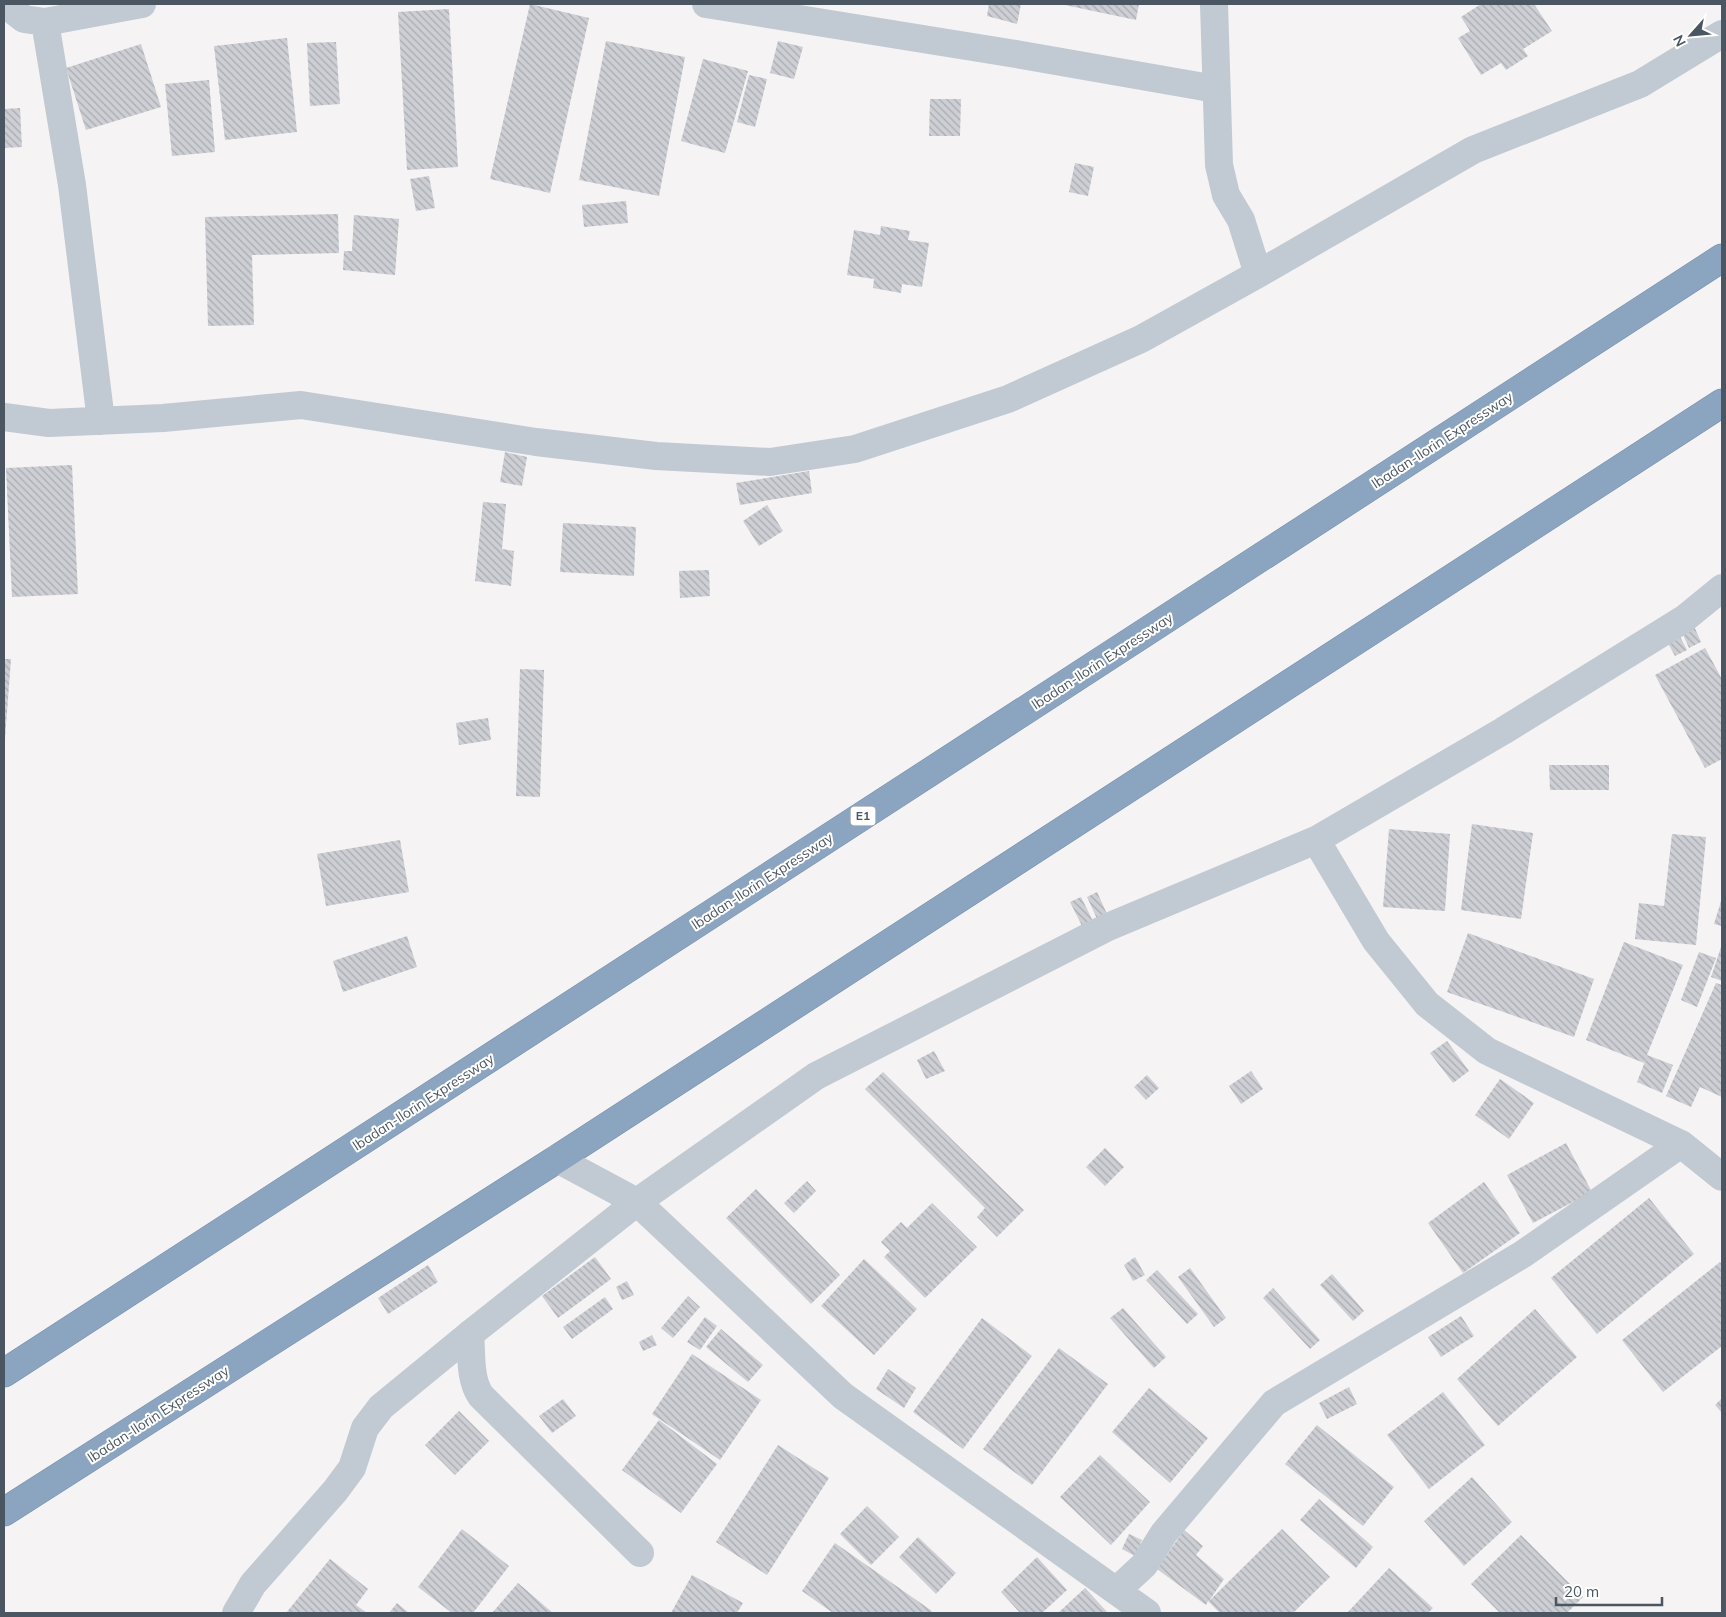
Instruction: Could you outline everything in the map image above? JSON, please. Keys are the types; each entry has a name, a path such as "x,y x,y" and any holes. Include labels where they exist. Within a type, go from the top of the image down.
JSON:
{"highway":[{"name":"Ibadan-Ilorin Expressway","path":"4,1373 1722,258"},
{"name":"Ibadan-Ilorin Expressway","path":"4,1512 558,1159 1722,403"}],"street":[{"path":"7,5 24,19 45,22 142,4"},
{"path":"706,4 734,6 1216,89"},
{"path":"1214,4 1219,165 1226,195 1241,220 1258,274"},
{"path":"45,22 72,185 101,421"},
{"path":"4,417 49,423 101,421 163,418 300,405 546,443 656,456 770,462 855,448 1008,399 1141,339 1473,150 1640,84 1722,34"},
{"path":"236,1613 253,1584 335,1491 352,1468 365,1428 381,1407 637,1202 816,1076 1108,926 1316,840 1503,731 1684,619 1722,588"},
{"path":"1316,840 1376,941 1427,1004 1487,1051 1681,1144 1722,1176"},
{"path":"1116,1591 1144,1565 1164,1533 1274,1403 1523,1254 1681,1144"},
{"path":"558,1159 637,1202 843,1396 1147,1613"},
{"path":"470,1334 474,1381 481,1396 640,1553"}],"building":[{"path":"530,4 589,18 550,193 490,179"},
{"path":"989,4 1021,4 1017,24 987,16"},
{"path":"1060,4 1139,4 1136,20"},
{"path":"1481,4 1534,4 1552,31 1523,49 1528,56 1506,70 1501,63 1481,75 1458,38 1470,31 1461,17"},
{"path":"449,9 458,167 407,170 398,12"},
{"path":"287,38 297,132 225,140 214,46"},
{"path":"606,41 685,57 659,196 579,180"},
{"path":"778,41 803,47 794,79 770,73"},
{"path":"336,42 340,104 310,106 307,43"},
{"path":"141,44 161,107 86,130 66,68"},
{"path":"703,59 748,71 725,153 681,141"},
{"path":"749,75 767,79 755,127 737,122"},
{"path":"209,80 215,152 172,156 165,84"},
{"path":"930,99 961,99 960,136 929,136"},
{"path":"20,108 22,147 4,148 4,109"},
{"path":"1075,163 1094,167 1088,196 1069,192"},
{"path":"429,176 435,208 416,211 410,179"},
{"path":"626,201 628,223 584,227 582,205"},
{"path":"338,214 339,253 252,255 254,325 208,326 205,217"},
{"path":"354,215 399,219 395,275 343,270 344,251 352,251"},
{"path":"881,226 910,231 908,240 929,243 922,287 902,284 901,293 873,288 874,279 847,275 854,230 880,235"},
{"path":"505,452 527,457 522,486 500,482"},
{"path":"72,465 78,594 12,597 6,468"},
{"path":"809,471 812,493 740,505 736,483"},
{"path":"483,502 506,504 502,549 514,551 511,586 475,581"},
{"path":"767,505 783,531 759,546 743,521"},
{"path":"563,523 636,527 634,576 560,572"},
{"path":"709,570 710,596 680,598 679,571"},
{"path":"1693,624 1701,642 1689,648 1681,630"},
{"path":"1677,631 1687,650 1675,656 1665,638"},
{"path":"1705,648 1722,679 1722,759 1705,768 1655,675"},
{"path":"4,659 11,659 5,739 4,738"},
{"path":"520,669 544,670 540,797 516,796"},
{"path":"488,718 491,740 459,745 456,723"},
{"path":"1549,765 1609,765 1609,790 1550,790"},
{"path":"1472,824 1533,833 1521,919 1461,910"},
{"path":"1389,829 1450,834 1445,911 1383,907"},
{"path":"1672,834 1706,837 1696,945 1635,939 1639,903 1664,906"},
{"path":"400,840 409,892 326,906 317,854"},
{"path":"1097,892 1108,916 1098,921 1087,897"},
{"path":"1081,897 1093,921 1082,926 1070,902"},
{"path":"1722,898 1722,926 1714,924"},
{"path":"1468,933 1594,979 1574,1037 1447,992"},
{"path":"407,936 417,967 343,992 333,961"},
{"path":"1624,942 1683,965 1647,1055 1673,1065 1662,1093 1637,1082 1646,1059 1644,1063 1586,1040"},
{"path":"1722,944 1722,981 1711,977"},
{"path":"1699,952 1716,958 1697,1007 1681,1000"},
{"path":"1716,983 1722,985 1722,1097 1700,1087 1691,1107 1666,1096"},
{"path":"1447,1041 1469,1071 1453,1083 1430,1053"},
{"path":"934,1051 945,1071 926,1079 917,1060"},
{"path":"1251,1071 1263,1089 1241,1104 1229,1086"},
{"path":"883,1072 1024,1210 997,1237 977,1217 985,1208 865,1089"},
{"path":"1147,1075 1159,1088 1146,1100 1134,1087"},
{"path":"1500,1079 1534,1103 1509,1139 1475,1115"},
{"path":"1566,1143 1592,1192 1533,1223 1507,1175"},
{"path":"1105,1148 1124,1167 1105,1186 1086,1167"},
{"path":"807,1181 816,1191 794,1213 784,1203"},
{"path":"1484,1182 1520,1233 1463,1273 1428,1223"},
{"path":"756,1189 840,1275 811,1304 726,1218"},
{"path":"1649,1198 1694,1254 1597,1334 1551,1278"},
{"path":"932,1203 977,1247 925,1298 884,1257 890,1251 881,1242 901,1222 907,1228"},
{"path":"595,1257 611,1279 558,1318 542,1296"},
{"path":"1135,1257 1145,1275 1133,1281 1124,1265"},
{"path":"864,1259 917,1309 874,1355 821,1306"},
{"path":"1720,1262 1722,1265 1722,1346 1663,1392 1622,1340"},
{"path":"428,1265 438,1282 388,1314 378,1298"},
{"path":"1190,1268 1226,1318 1214,1327 1178,1277"},
{"path":"1157,1270 1198,1314 1187,1324 1146,1280"},
{"path":"1332,1274 1364,1311 1353,1321 1320,1285"},
{"path":"627,1281 634,1295 622,1300 616,1287"},
{"path":"1273,1288 1320,1340 1310,1349 1263,1298"},
{"path":"688,1296 700,1307 673,1338 661,1328"},
{"path":"605,1297 613,1309 572,1339 563,1327"},
{"path":"1123,1308 1166,1357 1154,1368 1110,1318"},
{"path":"1535,1309 1577,1357 1498,1426 1457,1379"},
{"path":"1461,1316 1474,1336 1441,1357 1428,1337"},
{"path":"705,1317 717,1326 700,1350 687,1342"},
{"path":"982,1318 1032,1356 963,1449 913,1412"},
{"path":"721,1329 763,1365 748,1382 706,1347"},
{"path":"652,1335 657,1345 643,1351 639,1342"},
{"path":"1059,1348 1108,1384 1032,1485 983,1449"},
{"path":"692,1354 761,1400 720,1460 652,1414"},
{"path":"888,1369 916,1388 904,1408 876,1389"},
{"path":"1349,1387 1357,1404 1327,1419 1319,1403"},
{"path":"1149,1388 1208,1438 1170,1483 1112,1432"},
{"path":"1443,1392 1485,1445 1429,1489 1387,1435"},
{"path":"1722,1398 1722,1413 1715,1405"},
{"path":"563,1399 576,1416 552,1433 539,1416"},
{"path":"459,1411 489,1441 455,1475 425,1445"},
{"path":"659,1420 717,1464 681,1513 622,1470"},
{"path":"1317,1425 1394,1487 1363,1526 1285,1464"},
{"path":"778,1445 829,1478 767,1575 716,1542"},
{"path":"1100,1455 1150,1502 1111,1545 1060,1497"},
{"path":"1472,1477 1512,1522 1464,1566 1424,1521"},
{"path":"1319,1499 1373,1547 1356,1568 1300,1520"},
{"path":"867,1506 899,1537 871,1565 840,1534"},
{"path":"462,1529 509,1566 473,1613 452,1613 418,1587"},
{"path":"1282,1529 1330,1577 1293,1613 1220,1613 1208,1601 1206,1605 1157,1569 1184,1530 1203,1546 1196,1555 1224,1579 1209,1601"},
{"path":"1129,1534 1142,1540 1135,1556 1122,1549"},
{"path":"1521,1535 1583,1597 1567,1613 1500,1613 1471,1584"},
{"path":"918,1537 956,1573 936,1594 899,1557"},
{"path":"835,1543 932,1611 930,1613 833,1613 802,1591"},
{"path":"1037,1557 1067,1590 1042,1613 1020,1613 1001,1592"},
{"path":"330,1559 368,1589 356,1605 367,1613 286,1613"},
{"path":"1389,1568 1433,1608 1428,1613 1347,1613"},
{"path":"692,1575 743,1603 737,1613 671,1613"},
{"path":"518,1583 553,1613 492,1613"},
{"path":"1085,1588 1108,1613 1058,1613"},
{"path":"397,1603 409,1613 389,1613"}]}
